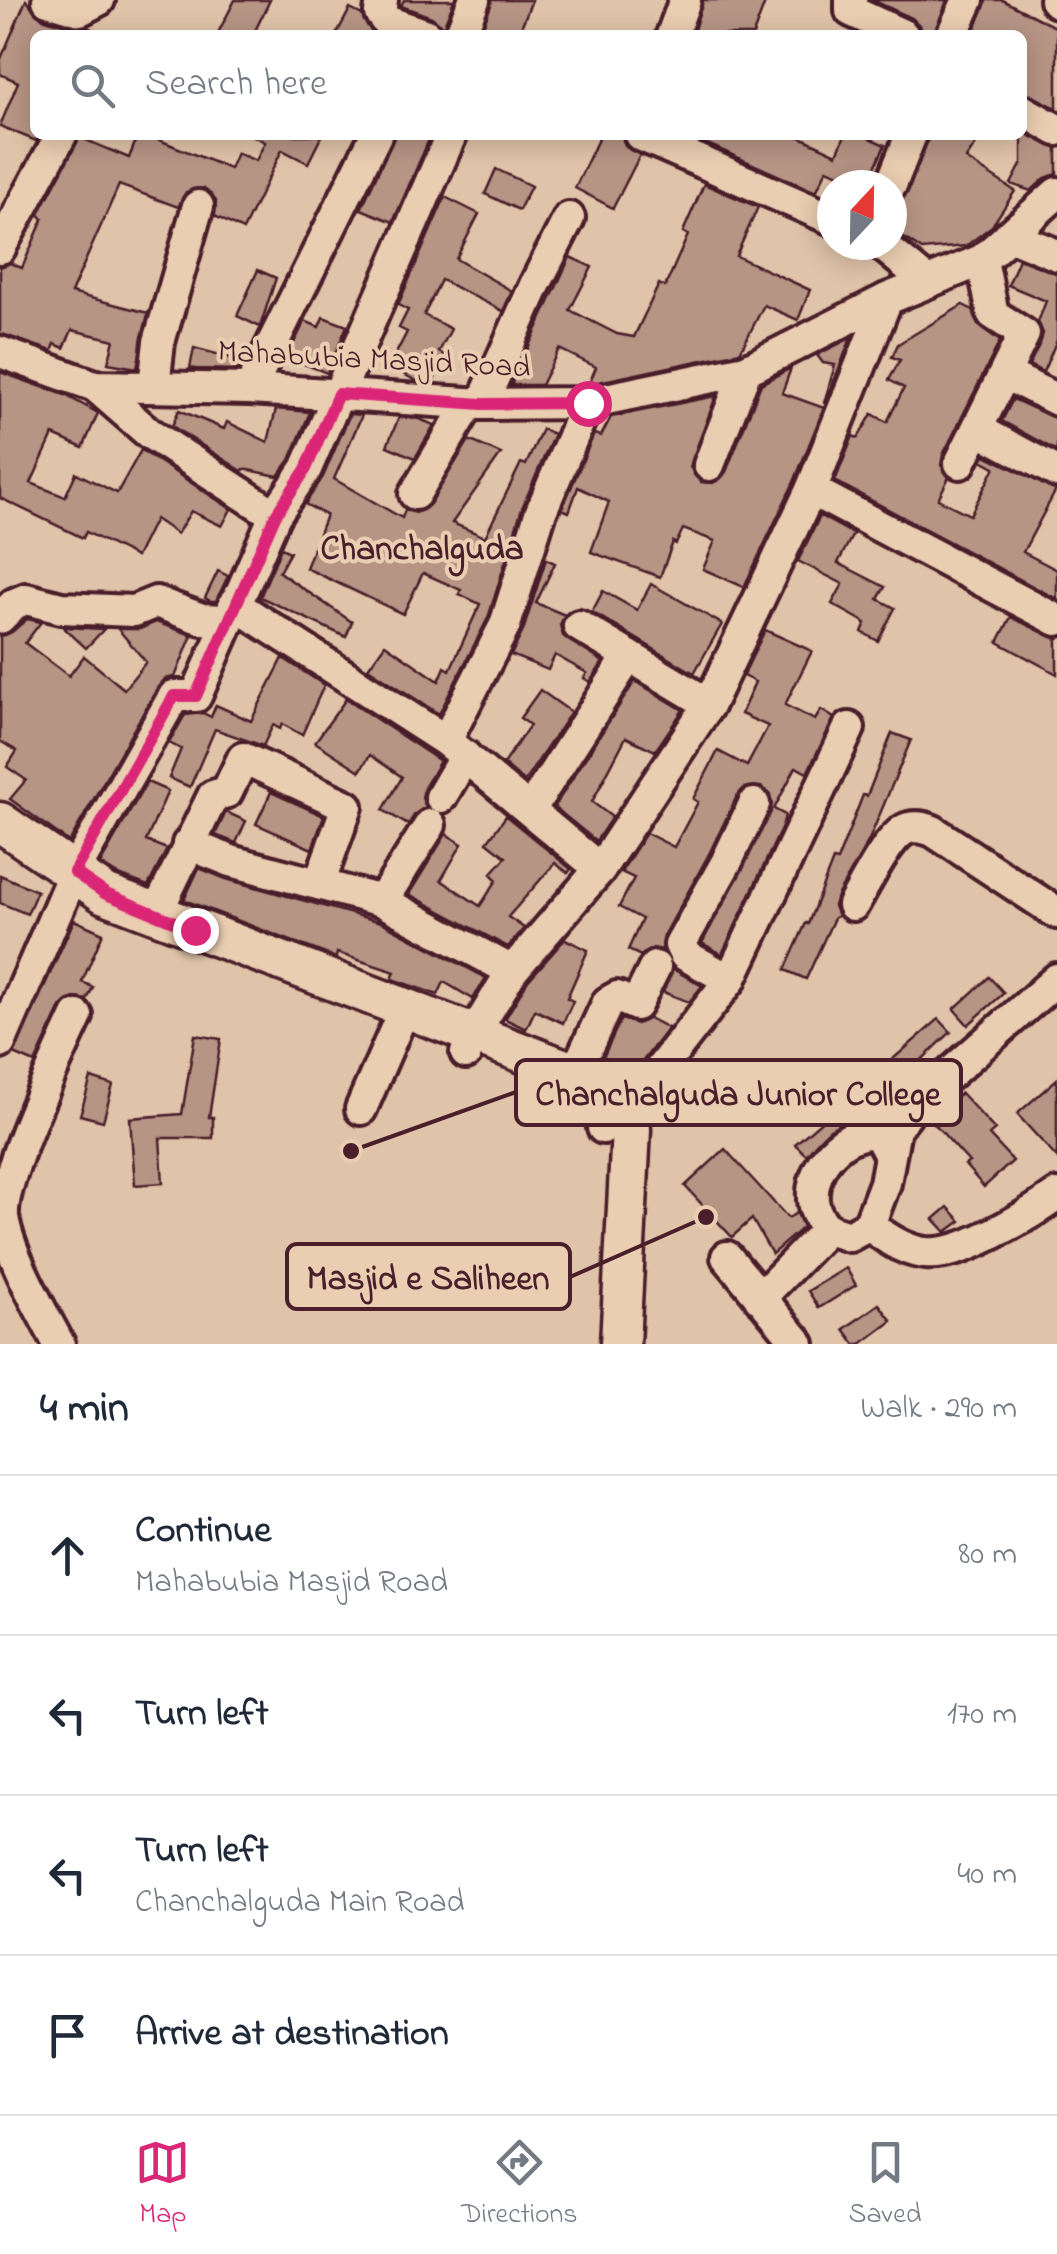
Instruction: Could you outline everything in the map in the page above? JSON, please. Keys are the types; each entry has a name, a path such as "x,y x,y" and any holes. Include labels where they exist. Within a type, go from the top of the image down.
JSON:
{"main road":[{"path":"0,822 98,908 188,949 396,1026 470,1042"},
{"path":"0,846 71,881 566,1080 593,1114 631,1129 620,1344"},
{"path":"596,1344 607,1140 614,1121"}],"street":[{"path":"48,0 80,10 99,0"},
{"path":"382,0 380,13 386,21 412,30"},
{"path":"462,30 474,0"},
{"path":"674,30 684,0"},
{"path":"851,0 851,11 892,30"},
{"path":"954,30 968,0"},
{"path":"1027,113 1057,130"},
{"path":"0,248 58,140"},
{"path":"250,389 374,140"},
{"path":"0,1043 71,881 174,696 196,696 275,516 306,469 449,140"},
{"path":"651,140 817,212"},
{"path":"895,170 902,140"},
{"name":"Mahabubia Masjid Road","path":"0,352 95,386 250,389 475,404 588,403 746,370 887,299 982,260 1057,193"},
{"path":"154,386 158,342 198,206"},
{"path":"416,494 475,404 569,218"},
{"path":"1008,235 1057,255"},
{"path":"900,260 927,282"},
{"path":"960,463 1024,334 993,314 982,260"},
{"path":"470,1042 512,971 600,869 709,704 811,490 887,299"},
{"path":"709,466 746,370"},
{"path":"1005,374 1057,400"},
{"path":"95,386 149,433 275,516"},
{"path":"382,901 436,811 456,748 505,625 540,514 588,403"},
{"path":"977,429 1057,472"},
{"path":"811,490 1057,620"},
{"path":"0,618 14,604 26,599 61,608 134,611 156,602 202,619 230,612 456,748 600,869"},
{"path":"579,626 709,704"},
{"path":"530,810 629,656"},
{"path":"614,1121 730,980 848,728"},
{"path":"156,914 212,796 228,792 243,758 348,806 319,884"},
{"path":"730,980 685,955 680,945 754,804"},
{"path":"854,906 893,840 908,828 922,828 933,830 1057,913"},
{"path":"188,844 382,901 512,971"},
{"path":"566,1080 608,1002 617,997 636,1005 655,967"},
{"path":"888,1152 878,1133 866,1132 850,1135 835,1148 819,1174 812,1197 817,1216 827,1229 848,1236 870,1225 885,1182 895,1128 911,1108 1057,979"},
{"path":"59,1344 27,1284 3,1217 3,1184 77,1016"},
{"path":"362,1109 396,1026"},
{"path":"870,1225 891,1243 913,1252 956,1252 1029,1216 1057,1196"},
{"path":"760,1298 827,1229"},
{"path":"727,1258 799,1344"}],"building":[{"path":"26,0 42,18 94,30 30,30 30,138 0,126 18,82 0,74 0,61"},
{"path":"235,0 270,0 255,30 220,30"},
{"path":"404,0 454,0 443,28 432,17 401,6"},
{"path":"492,0 532,0 520,30 482,30"},
{"path":"703,0 766,0 755,30 694,30"},
{"path":"872,0 947,0 936,30 920,30 912,18"},
{"path":"986,0 1002,0 1057,28 1057,108 1027,93 1027,30 975,30"},
{"path":"350,9 362,15 371,30 339,30"},
{"path":"1027,134 1057,149 1057,174 1045,178 1031,191 1011,184 1022,163 1022,140 1027,140"},
{"path":"77,140 129,158 136,140 159,140 230,169 237,153 256,161 265,142 261,140 320,140 308,163 282,150 243,230 215,216 216,201 204,188 186,192 178,207 119,185 71,293 148,313 137,368 108,363 114,340 72,330 64,348 55,344 52,351 0,334 0,267 10,263 22,268 43,219 39,214"},
{"path":"393,140 429,140 393,222 361,209"},
{"path":"598,140 624,140 626,147 640,155 613,208 575,188"},
{"path":"698,140 807,140 837,154 843,140 874,140 885,145 874,170 817,170 817,190"},
{"path":"927,140 979,140 966,159 1015,191 992,226 966,246 922,250 907,240 907,193"},
{"path":"496,169 531,186 519,210 485,194"},
{"path":"704,184 758,207 736,256 810,290 798,320 764,305 740,352 589,384 596,367 559,349 541,385 511,385 570,257 592,267 570,310 617,334 634,337 659,284 665,287 688,235 683,232"},
{"path":"445,197 479,214 456,259 512,291 503,311 441,280 424,315 451,329 439,352 446,356 433,382 417,381 389,367 407,332 399,328 408,310 398,305"},
{"path":"1019,259 1057,273 1057,340 1043,372 1029,365 1041,341 1043,333 1038,322 1046,301 1008,285"},
{"path":"258,270 276,278 260,327 237,316"},
{"path":"963,305 973,310 978,325 1000,341 943,455 941,465 949,477 938,499 970,515 995,467 982,460 985,455 1056,490 1023,552 1057,570 1057,599 835,481 853,436 858,438 872,414 887,422 904,388 889,380 900,360 892,357 898,344"},
{"path":"323,317 347,326 327,373 289,353 305,321 319,327"},
{"path":"851,338 825,404 835,365 823,363 817,355"},
{"path":"194,348 243,361 238,370 190,368"},
{"path":"791,368 782,393 824,408 744,587 703,569 715,541 683,529 676,544 673,542 660,577 591,552 609,502 578,487 569,512 562,509 594,434 601,436 611,417 716,396 690,467 701,482 713,483 726,472 761,384"},
{"path":"0,372 65,395 98,413 83,448 53,435 31,483 65,497 76,473 117,493 141,450 231,509 222,526 191,511 177,534 155,519 136,557 86,532 83,538 0,498"},
{"path":"1013,399 1057,419 1057,451 1002,421"},
{"path":"276,409 310,412 290,460 278,476 242,471 172,426 179,410 224,429 227,422 268,442"},
{"path":"350,414 362,415 334,479 402,518 405,510 416,513 430,504 469,440 501,454 452,523 485,537 542,429 554,434 522,508 488,618 439,714 368,668 385,644 439,681 445,667 450,670 480,604 459,594 461,590 423,573 403,614 306,568 326,515 305,504 323,477"},
{"path":"399,417 434,425 415,458 387,446"},
{"path":"820,516 853,534 838,563 885,587 878,599 895,608 878,641 862,632 866,623 832,604 843,584 798,561"},
{"path":"281,548 290,552 279,572 352,622 346,637 260,597"},
{"path":"546,559 555,563 536,603 565,615 560,625 563,636 603,662 590,682 584,678 587,673 555,655 548,670 511,655 523,631"},
{"path":"218,571 228,576 216,601 210,601 205,598"},
{"path":"651,584 722,624 694,673 592,612 603,591 637,610"},
{"path":"1011,617 1057,639 1057,674 998,642"},
{"path":"27,619 41,622 25,643 69,676 84,656 124,689 146,662 118,629 140,629 156,622 192,635 175,677 165,679 158,687 69,842 10,799 26,780 7,767 17,751 0,741 0,636 12,632"},
{"path":"63,627 104,629 86,648"},
{"path":"765,630 812,651 785,705 815,720 821,710 834,718 807,773 796,767 774,809 785,815 782,827 722,954 702,943 771,812 770,794 761,787 744,788 737,796 664,936 662,950 653,948 641,956 628,950 642,919 619,907 634,878 621,872 646,833 674,847 698,802 693,799 718,751 747,766 768,726 741,714 755,682 743,676"},
{"path":"283,658 324,685 302,735 282,724 280,729 273,725 263,746 215,729 190,787 169,778 181,749 169,743 185,715 203,713 211,717 216,705 251,721"},
{"path":"635,681 683,710 655,751 626,737 592,802 612,817 596,841 554,807"},
{"path":"540,690 571,712 524,782 503,764 530,725 520,718"},
{"path":"346,699 440,761 424,788 422,798 426,807 408,825 383,810 402,777 370,755 360,771 315,742"},
{"path":"892,733 911,740 869,840 837,896 834,906 838,916 806,979 785,970 833,860 837,861 863,795 867,796"},
{"path":"147,782 168,791 146,841 167,849 148,886 100,864"},
{"path":"271,792 324,816 312,849 256,824"},
{"path":"226,812 246,821 236,843 215,835"},
{"path":"506,816 571,869 568,873 555,863 508,917 524,928 508,947 409,894 446,834 462,844 441,880 480,906 497,880 491,874 506,857 487,842"},
{"path":"199,868 381,922 486,978 473,999 444,982 438,995 392,979 395,972 337,953 336,958 184,900"},
{"path":"0,875 37,891 27,914 0,903"},
{"path":"74,920 103,933 82,982 93,987 87,1000 74,998 61,1007 35,1063 14,1054"},
{"path":"565,939 588,950 567,998 573,1001 563,1023 535,1010 526,1029 505,1019 527,982"},
{"path":"673,969 702,986 689,1002 663,992"},
{"path":"989,977 1004,993 968,1025 954,1009"},
{"path":"649,1018 668,1028 626,1083 600,1064 621,1019 637,1024"},
{"path":"939,1019 951,1032 885,1095 858,1116 830,1129 806,1155 795,1144"},
{"path":"195,1035 221,1039 209,1117 213,1117 213,1138 160,1138 163,1183 135,1185 130,1118 182,1114"},
{"path":"91,1078 113,1085 103,1121 80,1115"},
{"path":"1057,1079 1057,1158 1017,1114"},
{"path":"961,1093 995,1130 989,1135 1013,1161 984,1187 965,1165 969,1162 931,1120"},
{"path":"725,1149 788,1218 797,1213 803,1227 772,1254 752,1219 732,1237 685,1186"},
{"path":"948,1207 961,1221 946,1232 934,1219"},
{"path":"846,1268 856,1285 819,1308 808,1291"},
{"path":"879,1304 892,1321 861,1344 855,1344 844,1329"}],"place":[{"name":"Chanchalguda Junior College","path":"351,1151"},
{"name":"Masjid e Saliheen","path":"706,1217"}],"district":[{"name":"Chanchalguda","path":"422,550"}],"route":[{"path":"195,930 106,894 74,872 174,696 196,696 275,516 306,469 338,394 482,404 588,403"}]}
